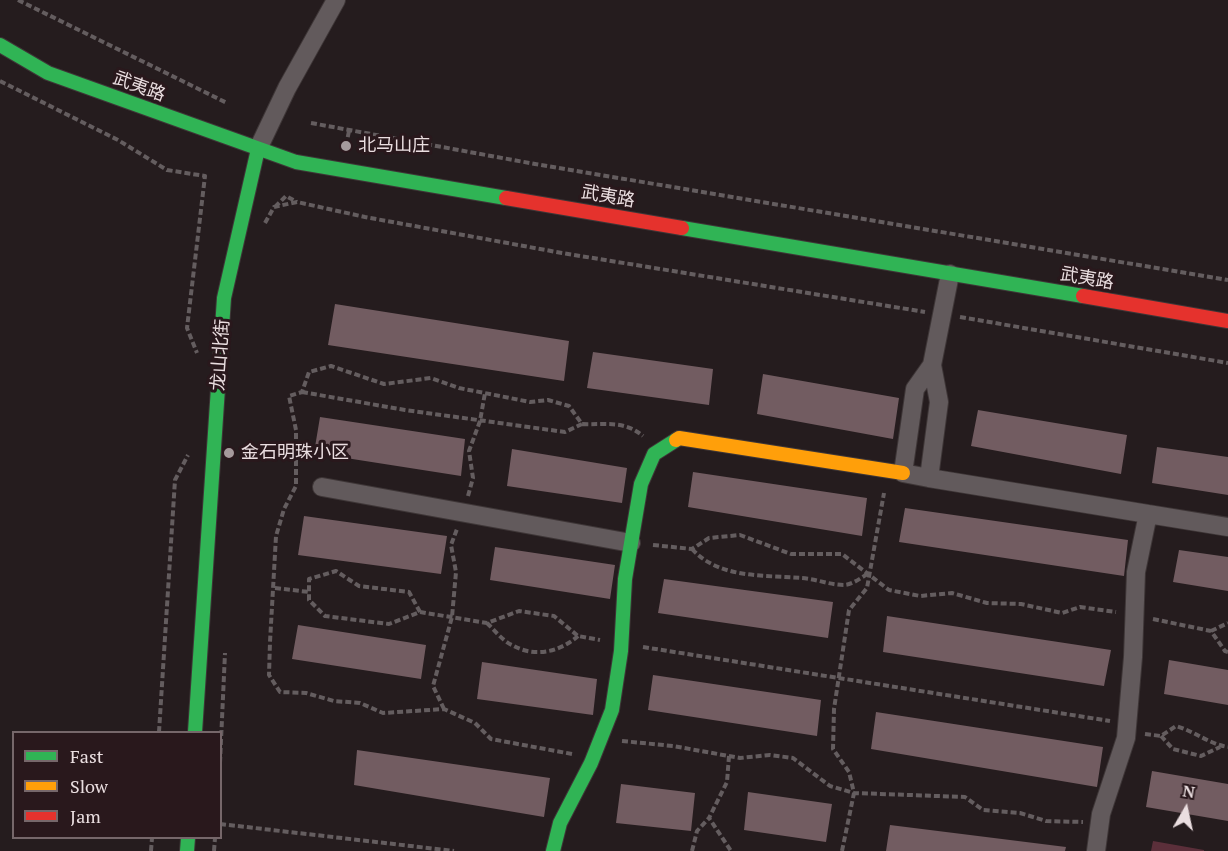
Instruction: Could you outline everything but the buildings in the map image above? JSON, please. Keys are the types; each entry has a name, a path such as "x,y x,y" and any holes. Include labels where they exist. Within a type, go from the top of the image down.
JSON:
{"main road":[{"name":"武夷路","path":"0,45 48,73 296,162 1228,321"},
{"name":"龙山北街","path":"195,731 224,298 258,149"},
{"path":"553,851 560,823 592,758 612,710 621,644 625,579 641,484 654,454 680,438 724,443 899,472"}],"street":[{"name":"龙山北街","path":"258,149 287,87 336,0"},
{"path":"929,478 939,402 932,365 950,274"},
{"path":"932,365 915,389 899,472 1228,527"},
{"path":"322,487 631,543"},
{"path":"1096,851 1100,823 1127,728 1136,572 1148,513"}],"path":[{"path":"18,0 227,104"},
{"path":"0,81 118,140 167,170 205,176 187,328 197,353 197,363"},
{"path":"310,123 1228,280"},
{"path":"346,146 350,131"},
{"path":"262,228 274,207 286,196 297,202 365,217 562,253 1228,363"},
{"path":"274,207 297,202"},
{"path":"302,392 309,372 331,366 384,384 431,378 485,393 530,402 548,400 569,406 582,424"},
{"path":"592,758 491,740 475,723 444,710 383,713 360,703 334,701 306,693 280,692 269,675 276,536 284,509 296,486 296,430 289,396 302,392 359,403 565,432 582,424 613,422 633,428 660,450"},
{"path":"444,710 433,686 452,617 456,572 451,545 473,478 469,451 480,421 485,393"},
{"path":"159,731 175,480 188,455"},
{"path":"842,851 854,793 849,772 833,749 834,709 849,610 867,588 885,488 899,472"},
{"path":"631,543 692,549 709,538 740,535 791,554 842,554 870,573 889,590 920,596 952,593 987,603 1021,604 1062,613 1080,607 1134,615 1211,631 1228,623"},
{"path":"692,549 702,560 722,568 775,578 802,578 846,585 870,573"},
{"path":"420,612 409,592 358,586 336,571 309,579 309,600 325,616 389,624 420,612 487,623 519,611 554,616 578,636 1127,728 1161,736 1173,749 1201,756 1221,746"},
{"path":"275,588 309,592"},
{"path":"487,623 512,646 545,653 566,647 578,636"},
{"path":"1211,631 1224,651 1228,652"},
{"path":"221,731 225,645"},
{"path":"1161,736 1176,726 1195,731 1221,746 1228,747"},
{"path":"601,736 633,744 673,746 740,758 770,755 793,759 830,786 854,793 965,797 983,810 1020,813 1046,821 1100,823"},
{"path":"692,851 697,831 709,818 727,782 729,756"},
{"path":"709,818 731,851"},
{"path":"222,824 454,851"}],"shaded area":[{"path":"1153,841 1204,850 1204,851 1151,851"}],"traffic: fast":[{"path":"0,45 48,73 296,162 506,198"},
{"path":"195,731 224,298 258,149"},
{"path":"682,228 1083,296"},
{"path":"553,851 560,823 591,763 612,710 621,651 625,579 641,484 654,454 676,440"},
{"path":"187,851 188,839"}],"traffic: slow":[{"path":"676,440 679,438 903,473"}],"traffic: jam":[{"path":"506,198 682,228"},
{"path":"1083,296 1228,321"}],"place":[{"name":"北马山庄","path":"346,146"},
{"name":"金石明珠小区","path":"229,453"}]}
